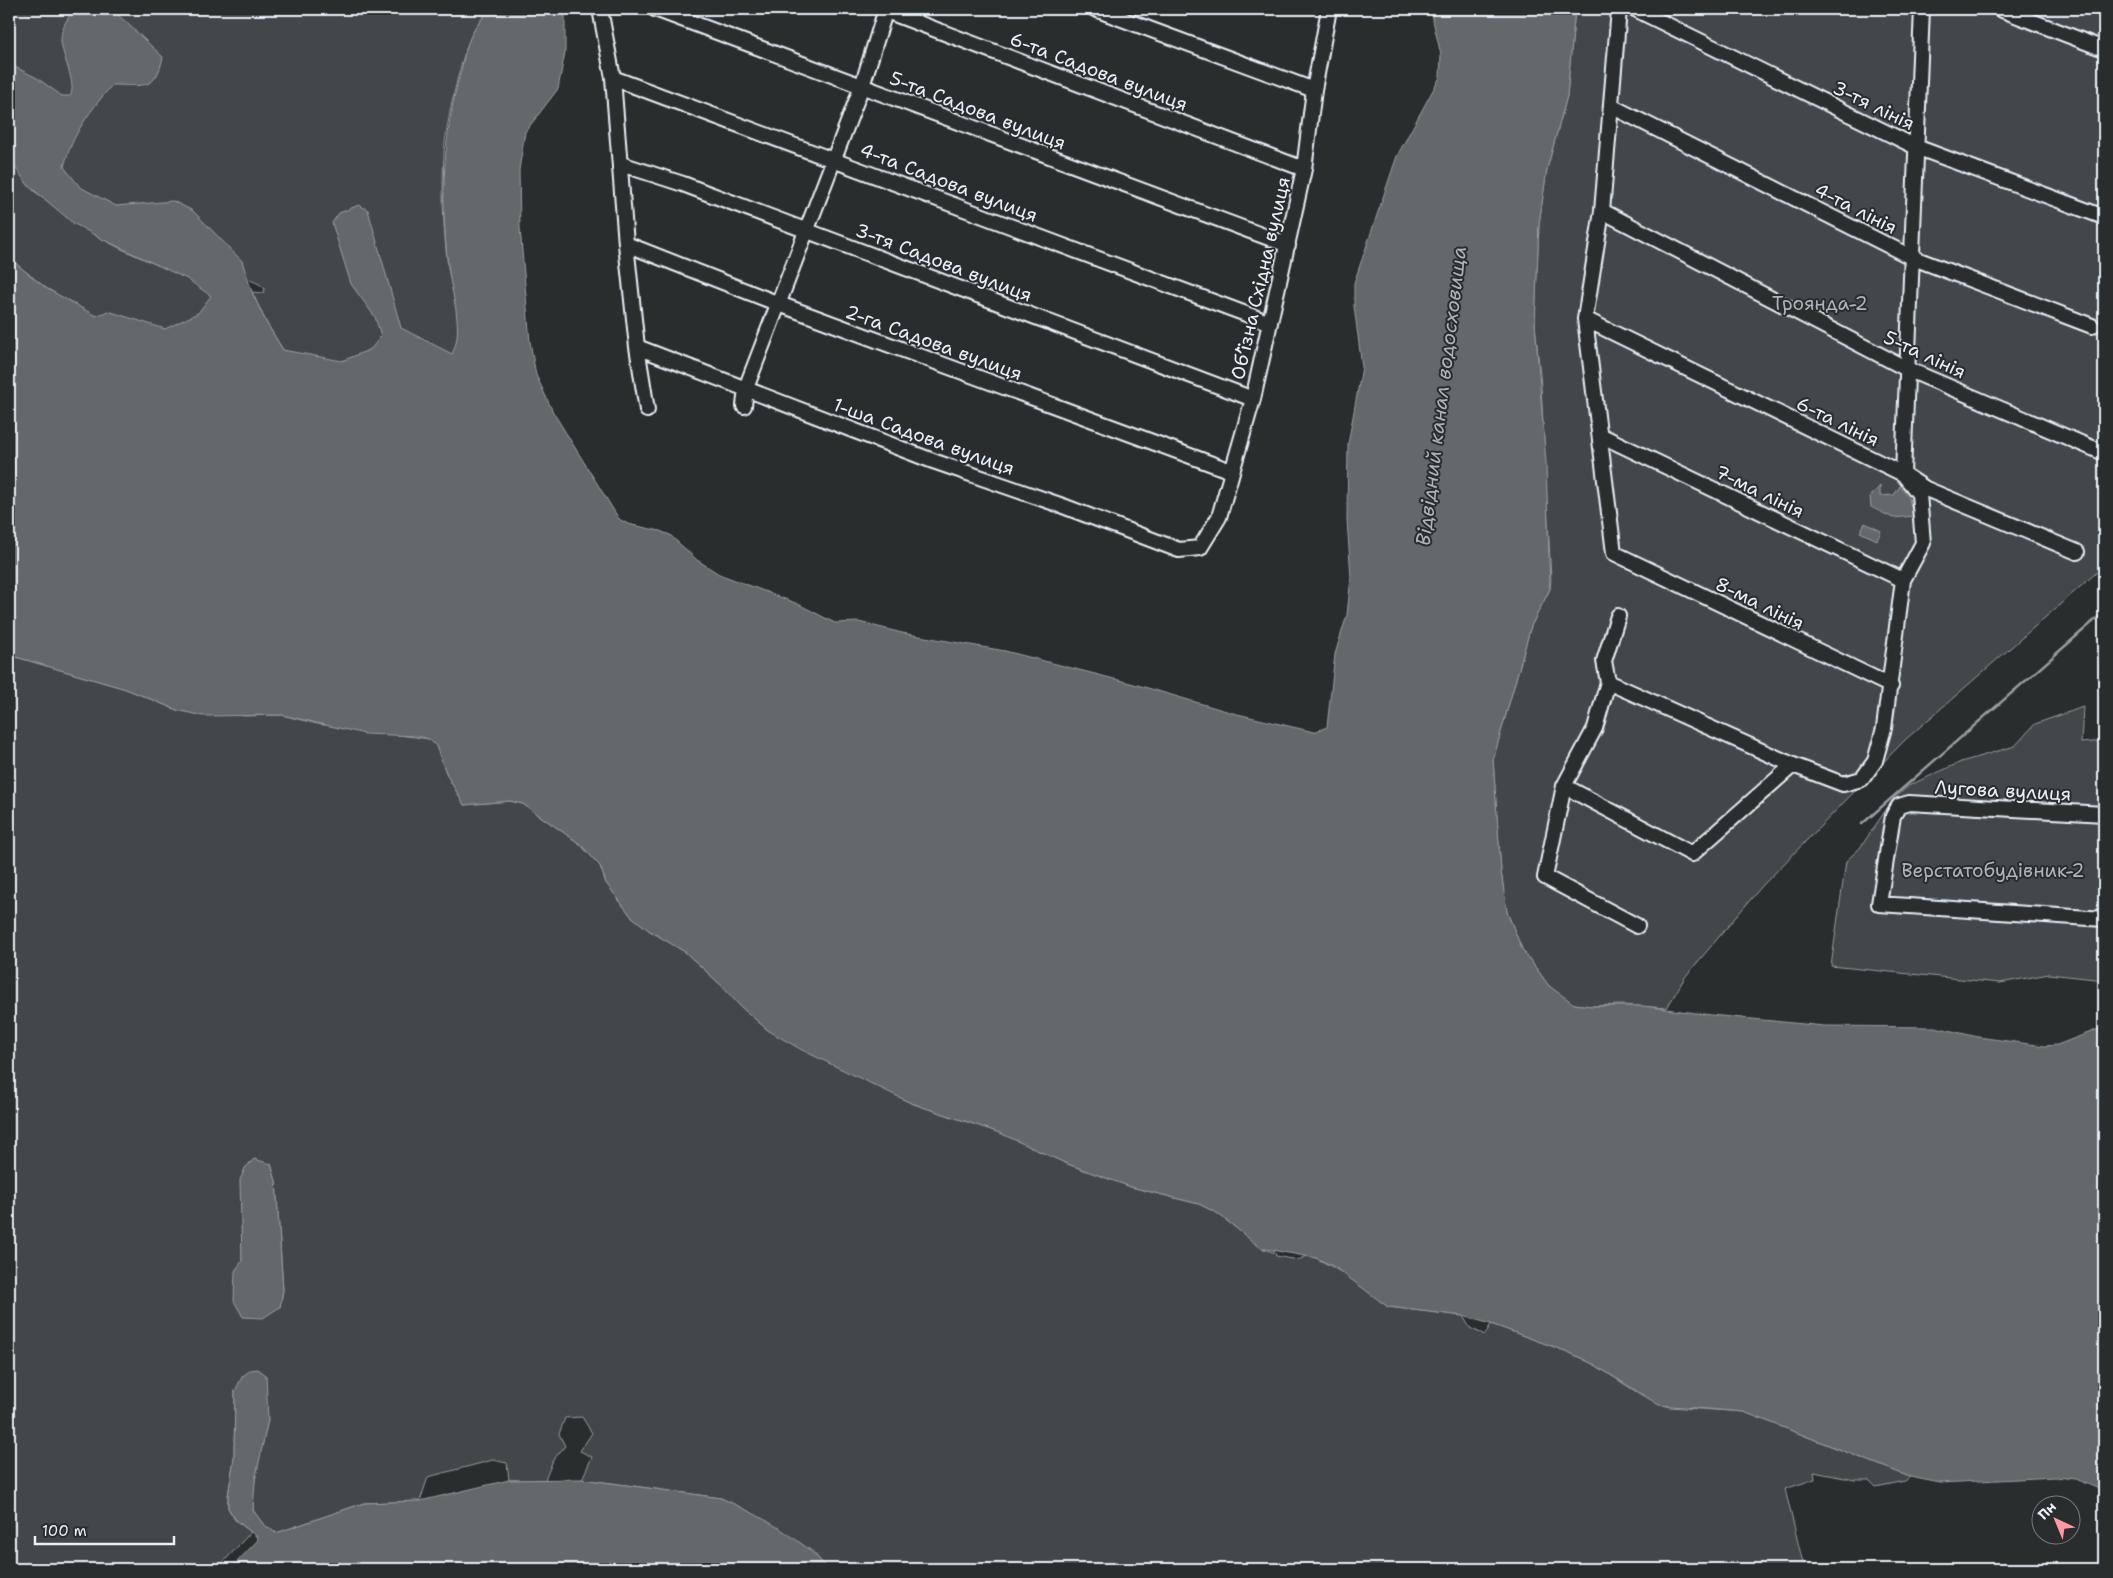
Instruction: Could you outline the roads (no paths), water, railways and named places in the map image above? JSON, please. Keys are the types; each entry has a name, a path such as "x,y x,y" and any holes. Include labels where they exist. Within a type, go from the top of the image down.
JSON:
{"street":[{"path":"600,9 613,78 626,244 637,347 647,410"},
{"name":"5-та Садова вулиця","path":"655,9 1288,246"},
{"path":"744,406 746,388 862,86 884,9"},
{"name":"6-та Садова вулиця","path":"884,9 1304,169"},
{"path":"1095,9 1314,90"},
{"name":"Обʼїзна Східна вулиця","path":"1200,548 1219,517 1252,399 1270,323 1304,169 1327,9"},
{"path":"1600,435 1585,319 1602,211 1619,9"},
{"name":"3-тя лінія","path":"1635,9 1916,147 2104,217"},
{"path":"1608,682 1793,765 1843,784 1862,779 1875,761 1884,728 1891,686 1903,580 1923,543 1919,494 1904,474 1922,9"},
{"path":"2000,9 2104,49"},
{"name":"4-та Садова вулиця","path":"613,78 834,158 1270,323"},
{"name":"4-та лінія","path":"1611,106 1911,257 2092,326"},
{"name":"3-тя Садова вулиця","path":"621,164 684,184 806,229 1252,399"},
{"name":"5-та лінія","path":"1602,211 1907,368 2104,453"},
{"name":"2-га Садова вулиця","path":"626,244 778,304 1231,471"},
{"name":"6-та лінія","path":"1585,319 1904,474 1926,489 2077,552"},
{"name":"1-ша Садова вулиця","path":"637,347 933,461 1063,506 1179,550 1200,548"},
{"name":"8-ма лінія","path":"1600,435 1614,553 1891,686"},
{"name":"7-ма лінія","path":"1600,435 1903,580"},
{"path":"1618,616 1604,661 1608,682 1595,728 1564,786 1546,877 1636,926"},
{"path":"1564,786 1692,854 1793,765"},
{"name":"Лугова вулиця","path":"2104,814 1909,804 1899,806 1893,816 1880,904 2104,919"}],"water":[{"name":"Відвідний канал водосховища","path":"74,9 112,9 163,57 160,68 152,81 139,85 112,85 96,104 77,133 64,167 80,187 116,206 173,201 193,211 242,261 252,292 266,322 283,350 342,361 371,349 381,336 375,317 351,284 332,223 339,213 359,205 368,210 401,328 452,354 456,344 457,322 444,216 445,167 450,118 467,47 474,31 489,9 565,9 565,52 558,89 525,132 519,170 520,228 530,342 536,375 553,412 619,519 628,524 670,535 697,560 719,574 798,604 835,623 859,622 902,633 1005,651 1134,684 1233,713 1314,732 1327,727 1335,654 1347,615 1351,577 1347,520 1348,444 1362,367 1354,306 1354,283 1397,156 1440,77 1441,55 1432,16 1433,9 1575,9 1567,96 1547,169 1539,224 1535,324 1546,463 1550,589 1531,626 1493,760 1501,871 1507,912 1522,949 1549,986 1574,1004 1643,1006 1824,1026 1935,1027 1978,1037 2044,1046 2057,1045 2104,1027 2104,1491 2075,1479 2056,1477 1940,1483 1910,1477 1744,1412 1659,1405 1595,1365 1568,1352 1491,1324 1463,1316 1388,1307 1333,1266 1316,1258 1261,1248 1217,1213 1199,1204 1131,1187 1065,1163 1000,1133 911,1103 802,1050 769,1031 741,1007 721,985 685,952 650,931 631,916 606,883 600,866 580,844 523,804 510,801 464,805 447,775 436,746 429,739 417,736 365,734 282,715 203,716 177,710 126,689 9,655 9,258 46,288 96,316 108,311 165,329 198,313 211,296 187,279 100,238 73,223 28,185 9,159 9,64 37,78 62,96 70,96 72,84 61,38 64,26"},
{"path":"1880,486 1880,496 1894,495 1900,486 1909,498 1913,516 1893,518 1871,507 1870,497"},
{"path":"1865,523 1881,531 1877,540 1860,532"},
{"path":"254,1159 271,1164 276,1181 283,1290 280,1307 263,1318 243,1317 234,1301 235,1271 242,1261 240,1180 245,1168"},
{"path":"258,1369 266,1375 268,1420 255,1481 253,1510 264,1525 276,1533 364,1503 420,1501 509,1480 582,1479 721,1498 779,1528 817,1557 828,1569 230,1569 258,1540 256,1536 236,1520 228,1508 228,1496 234,1458 235,1391 242,1377 250,1370"}],"waterway":[{"path":"1862,824 2104,612"}],"park label":[{"name":"Троянда-2","path":"1820,303"},
{"name":"Верстатобудівник-2","path":"1993,870"}]}
